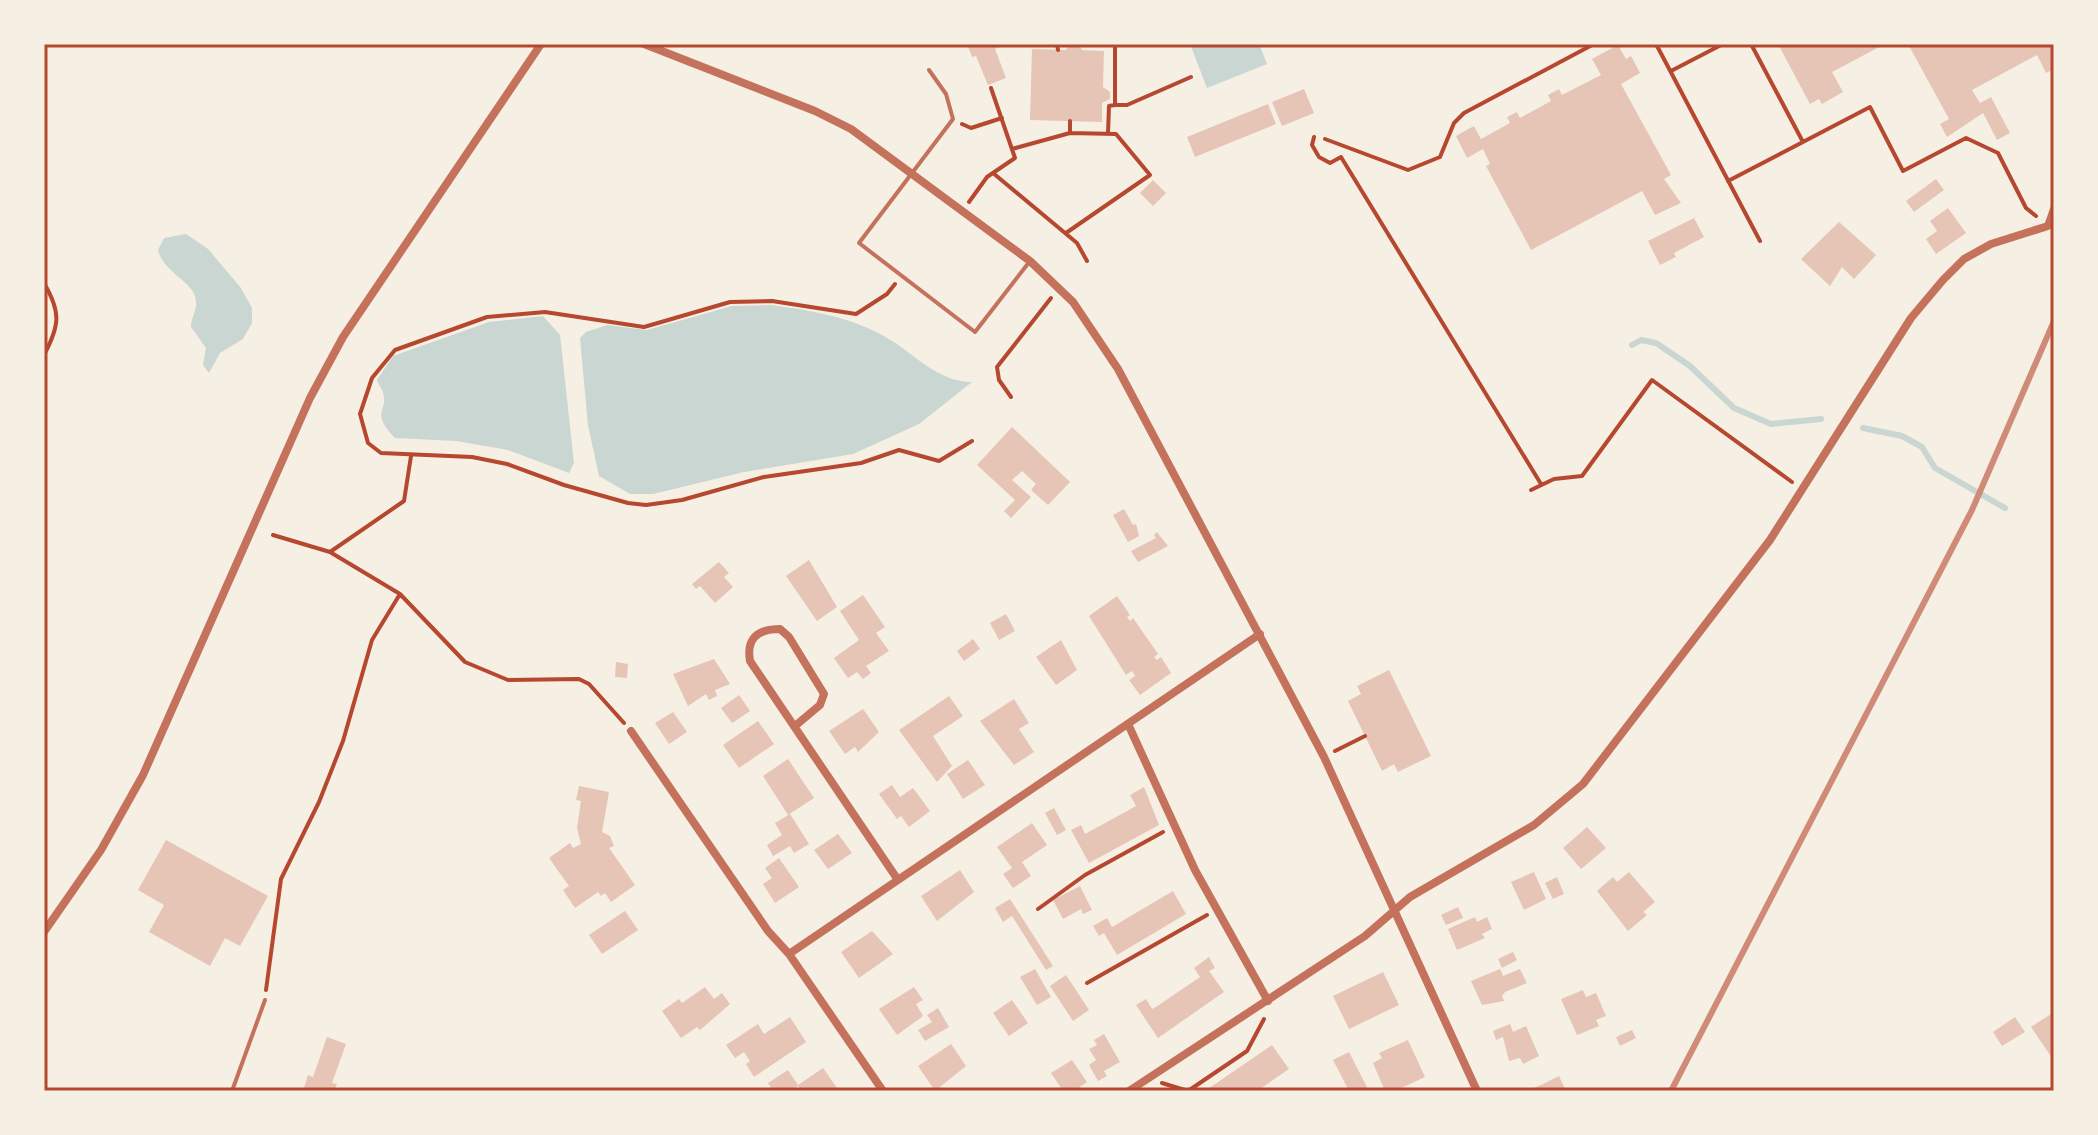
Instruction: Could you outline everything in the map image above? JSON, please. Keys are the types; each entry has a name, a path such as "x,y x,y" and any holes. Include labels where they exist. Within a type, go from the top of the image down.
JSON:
{"street":[{"path":"44,932 101,850 143,775 310,398 343,337 541,44"},
{"path":"644,44 815,111 851,129 913,172 1060,287 1118,369 1324,757 1477,1091"},
{"path":"1129,1091 1365,936 1424,888 1534,825 1583,784 1709,623 1803,490 1911,318 1964,259 1991,244 2048,226 2054,209"},
{"path":"795,726 820,705 824,694 789,637 780,629 760,631 752,638 748,649 750,661 898,880"},
{"path":"789,954 1260,634"},
{"path":"1128,724 1215,910 1268,1001"},
{"path":"631,731 768,931 789,954 883,1091"}],"lane":[{"path":"929,70 946,94 953,119 859,243 975,332 1030,261"},
{"path":"232,1091 265,1000"}],"path":[{"path":"1115,44 1115,105"},
{"path":"1325,139 1408,170 1415,169 1440,157 1454,123 1464,113 1594,44"},
{"path":"1656,44 1760,241"},
{"path":"1671,71 1723,44"},
{"path":"1751,44 1803,142"},
{"path":"1108,134 1109,106 1127,105 1191,77"},
{"path":"963,211 992,173 1015,158 991,88"},
{"path":"1728,181 1870,107 1903,171 1966,138 1998,153 2026,208 2048,226"},
{"path":"953,119 971,128 1002,118"},
{"path":"1070,121 1070,133"},
{"path":"1012,149 1070,133 1116,134 1149,177 1066,233"},
{"path":"1314,137 1312,145 1319,157 1330,163 1341,157 1541,484"},
{"path":"992,173 1077,243 1087,261"},
{"path":"902,276 887,294 856,314 772,301 730,302 644,327 545,312 487,317 395,350 372,378 360,414 368,443 381,453 472,457 507,464 564,485 646,505 682,500 764,477 861,463 899,450 939,461 972,441"},
{"path":"44,283 57,304 57,327 44,355"},
{"path":"1011,397 999,380 997,367 1060,287"},
{"path":"1531,490 1541,484 1582,476 1652,380 1803,490"},
{"path":"330,552 404,501 411,456"},
{"path":"273,535 330,552 400,594 465,662 508,680 579,679 589,684 631,731"},
{"path":"265,1000 281,879 319,802 343,741 372,640 400,594"},
{"path":"1324,757 1365,736"},
{"path":"1038,909 1085,875 1176,825"},
{"path":"1087,983 1215,910"},
{"path":"1149,1077 1177,1090 1188,1091 1247,1051 1260,1030 1268,1001"}],"shaded area":[{"path":"1190,44 1259,44 1267,64 1207,88"},
{"path":"186,234 208,249 241,288 252,308 252,323 243,339 220,353 209,373 203,365 206,348 191,327 195,295 166,265 158,250 164,238"},
{"path":"771,305 854,323 892,341 947,377 972,382 919,424 853,454 744,472 653,494 630,494 599,476 588,425 580,338 586,332 607,325 647,330 732,306"},
{"path":"543,316 560,335 574,463 569,473 508,450 456,441 395,438 387,429 381,417 384,399 377,380 393,356 489,322"}],"building":[{"path":"967,44 1006,44 995,49 1006,78 988,85 976,56 972,57"},
{"path":"1069,44 1079,44 1082,50 1104,51 1103,87 1110,92 1110,99 1102,103 1102,122 1030,120 1032,49 1066,50"},
{"path":"1885,44 1832,72 1843,92 1822,104 1819,99 1810,104 1779,46"},
{"path":"1908,44 2054,44 2054,69 2046,73 2037,55 1972,90 1980,103 1991,97 2010,133 1997,140 1983,113 1947,137 1940,124 1949,119"},
{"path":"1618,45 1626,59 1631,56 1640,73 1621,84 1671,175 1664,179 1681,203 1655,215 1642,191 1531,250 1486,166 1490,164 1483,149 1467,158 1456,136 1474,126 1481,139 1510,123 1507,117 1517,112 1520,118 1551,101 1548,95 1559,89 1562,95 1601,75 1592,59"},
{"path":"1304,89 1314,113 1282,126 1272,102"},
{"path":"1268,104 1276,124 1195,157 1187,137"},
{"path":"1936,179 1944,190 1914,212 1906,201"},
{"path":"1153,180 1166,193 1153,206 1140,193"},
{"path":"1948,208 1966,233 1936,254 1926,239 1937,231 1930,221"},
{"path":"1694,218 1704,237 1674,253 1676,257 1660,265 1648,241"},
{"path":"1839,222 1876,255 1854,279 1842,267 1830,286 1801,259"},
{"path":"1012,427 1070,482 1048,505 1031,490 1036,484 1022,471 1012,480 1031,497 1011,518 1004,511 1015,500 977,465"},
{"path":"1124,509 1133,525 1136,524 1139,536 1128,542 1113,515"},
{"path":"1157,532 1168,546 1138,562 1131,551 1156,538 1154,535"},
{"path":"809,560 837,607 817,621 786,576"},
{"path":"719,562 729,573 724,577 733,587 715,603 700,586 696,589 692,584"},
{"path":"863,595 885,627 876,633 889,651 866,666 871,673 863,679 857,672 848,678 834,658 859,640 840,611"},
{"path":"1117,596 1130,615 1127,617 1130,621 1133,618 1158,654 1154,657 1157,660 1161,657 1171,673 1140,695 1129,680 1135,676 1132,671 1126,675 1089,616"},
{"path":"1006,614 1015,631 999,640 990,623"},
{"path":"973,639 980,649 964,661 957,651"},
{"path":"1061,640 1077,670 1056,685 1036,657"},
{"path":"714,659 730,684 715,690 717,696 709,700 706,694 688,706 673,674"},
{"path":"616,662 628,664 627,678 615,677"},
{"path":"1389,670 1431,756 1398,772 1394,764 1382,771 1348,701 1361,694 1357,686"},
{"path":"739,695 750,711 732,723 721,708"},
{"path":"949,696 963,716 933,736 952,766 937,782 899,730"},
{"path":"1014,699 1029,723 1019,729 1034,752 1014,765 980,721"},
{"path":"863,709 879,732 858,752 855,747 845,754 829,731"},
{"path":"673,712 687,732 669,744 655,723"},
{"path":"758,721 774,744 739,768 723,745"},
{"path":"788,759 814,798 788,815 763,776"},
{"path":"968,760 985,785 963,799 947,774"},
{"path":"892,785 900,797 913,788 930,811 909,827 901,816 897,819 879,794"},
{"path":"579,786 609,792 602,832 610,836 614,846 609,848 635,885 611,902 605,893 601,896 598,892 575,908 563,890 569,886 549,858 570,843 573,848 581,844 577,828 581,801 576,800"},
{"path":"1144,787 1159,825 1089,863 1071,830 1081,825 1085,834 1136,806 1130,795"},
{"path":"1054,808 1066,830 1057,835 1045,813"},
{"path":"790,814 809,844 794,853 790,846 773,856 767,845 782,835 775,823"},
{"path":"1032,823 1047,845 1022,862 1031,876 1013,888 1003,874 1012,868 997,847"},
{"path":"1587,827 1606,848 1581,869 1563,848"},
{"path":"838,834 852,853 828,869 814,850"},
{"path":"166,840 268,896 240,946 225,938 210,966 149,932 164,905 138,890"},
{"path":"779,858 799,887 775,903 763,884 772,878 765,868"},
{"path":"960,870 974,892 937,921 921,896"},
{"path":"1534,872 1546,899 1524,910 1511,882"},
{"path":"1629,872 1655,902 1643,912 1647,915 1628,931 1597,891 1613,877 1617,882"},
{"path":"1557,877 1564,894 1553,899 1545,883"},
{"path":"1080,886 1092,910 1083,914 1081,909 1063,919 1053,900"},
{"path":"1173,891 1186,914 1117,955 1104,933 1099,936 1093,926 1107,918 1112,927"},
{"path":"1010,899 1053,966 1046,970 1012,916 1003,922 995,908"},
{"path":"1458,907 1463,918 1446,925 1441,915"},
{"path":"625,911 638,930 602,954 589,935"},
{"path":"1475,917 1477,922 1487,917 1492,929 1482,934 1485,938 1457,950 1448,929"},
{"path":"872,931 893,954 859,978 841,952"},
{"path":"1513,952 1517,960 1502,968 1498,959"},
{"path":"1209,957 1215,968 1209,971 1224,992 1158,1038 1136,1005 1146,999 1152,1009 1159,1005 1200,977 1194,968"},
{"path":"1035,969 1051,997 1037,1005 1020,977"},
{"path":"1500,969 1503,976 1520,969 1527,983 1505,992 1502,996 1504,1001 1482,1005 1471,981"},
{"path":"1383,972 1399,1005 1349,1029 1333,996"},
{"path":"1066,975 1089,1010 1073,1021 1050,986"},
{"path":"705,987 714,999 722,993 730,1004 700,1030 697,1027 681,1038 662,1011 679,999 682,1003"},
{"path":"914,987 923,1000 916,1004 923,1016 897,1035 879,1009"},
{"path":"1583,990 1586,997 1596,993 1606,1016 1596,1020 1599,1026 1577,1035 1561,999"},
{"path":"1012,1000 1028,1023 1009,1036 993,1013"},
{"path":"938,1008 949,1027 925,1041 918,1030 932,1022 927,1015"},
{"path":"2054,1012 2054,1061 2031,1027"},
{"path":"790,1017 806,1042 754,1077 746,1064 750,1061 744,1052 735,1058 726,1045 758,1024 764,1034"},
{"path":"2015,1017 2025,1032 2002,1046 1993,1032"},
{"path":"1510,1024 1513,1032 1526,1026 1539,1056 1523,1064 1520,1058 1509,1061 1503,1037 1496,1040 1493,1031"},
{"path":"1632,1030 1636,1038 1620,1046 1616,1037"},
{"path":"1104,1034 1120,1062 1104,1071 1107,1076 1098,1081 1089,1065 1096,1060 1089,1049 1097,1045 1094,1040"},
{"path":"327,1037 346,1044 332,1083 337,1084 334,1091 303,1091 308,1075 313,1077"},
{"path":"1408,1040 1425,1077 1395,1091 1385,1091 1373,1063 1382,1058 1379,1053"},
{"path":"951,1044 966,1066 935,1091 918,1066"},
{"path":"1272,1045 1289,1069 1257,1091 1205,1091"},
{"path":"1349,1052 1369,1091 1349,1091 1333,1060"},
{"path":"1072,1060 1087,1082 1074,1091 1063,1091 1051,1073"},
{"path":"823,1068 837,1088 833,1091 802,1091 798,1086 791,1091 773,1091 768,1083 788,1070 798,1085"},
{"path":"1559,1076 1566,1091 1526,1091 1541,1085"}],"waterway":[{"path":"1632,345 1641,340 1656,343 1690,366 1734,408 1771,424 1821,419"},
{"path":"1863,428 1902,436 1922,447 1935,468 2005,508"}],"railway":[{"path":"1671,1091 1972,510 2054,321"}]}
